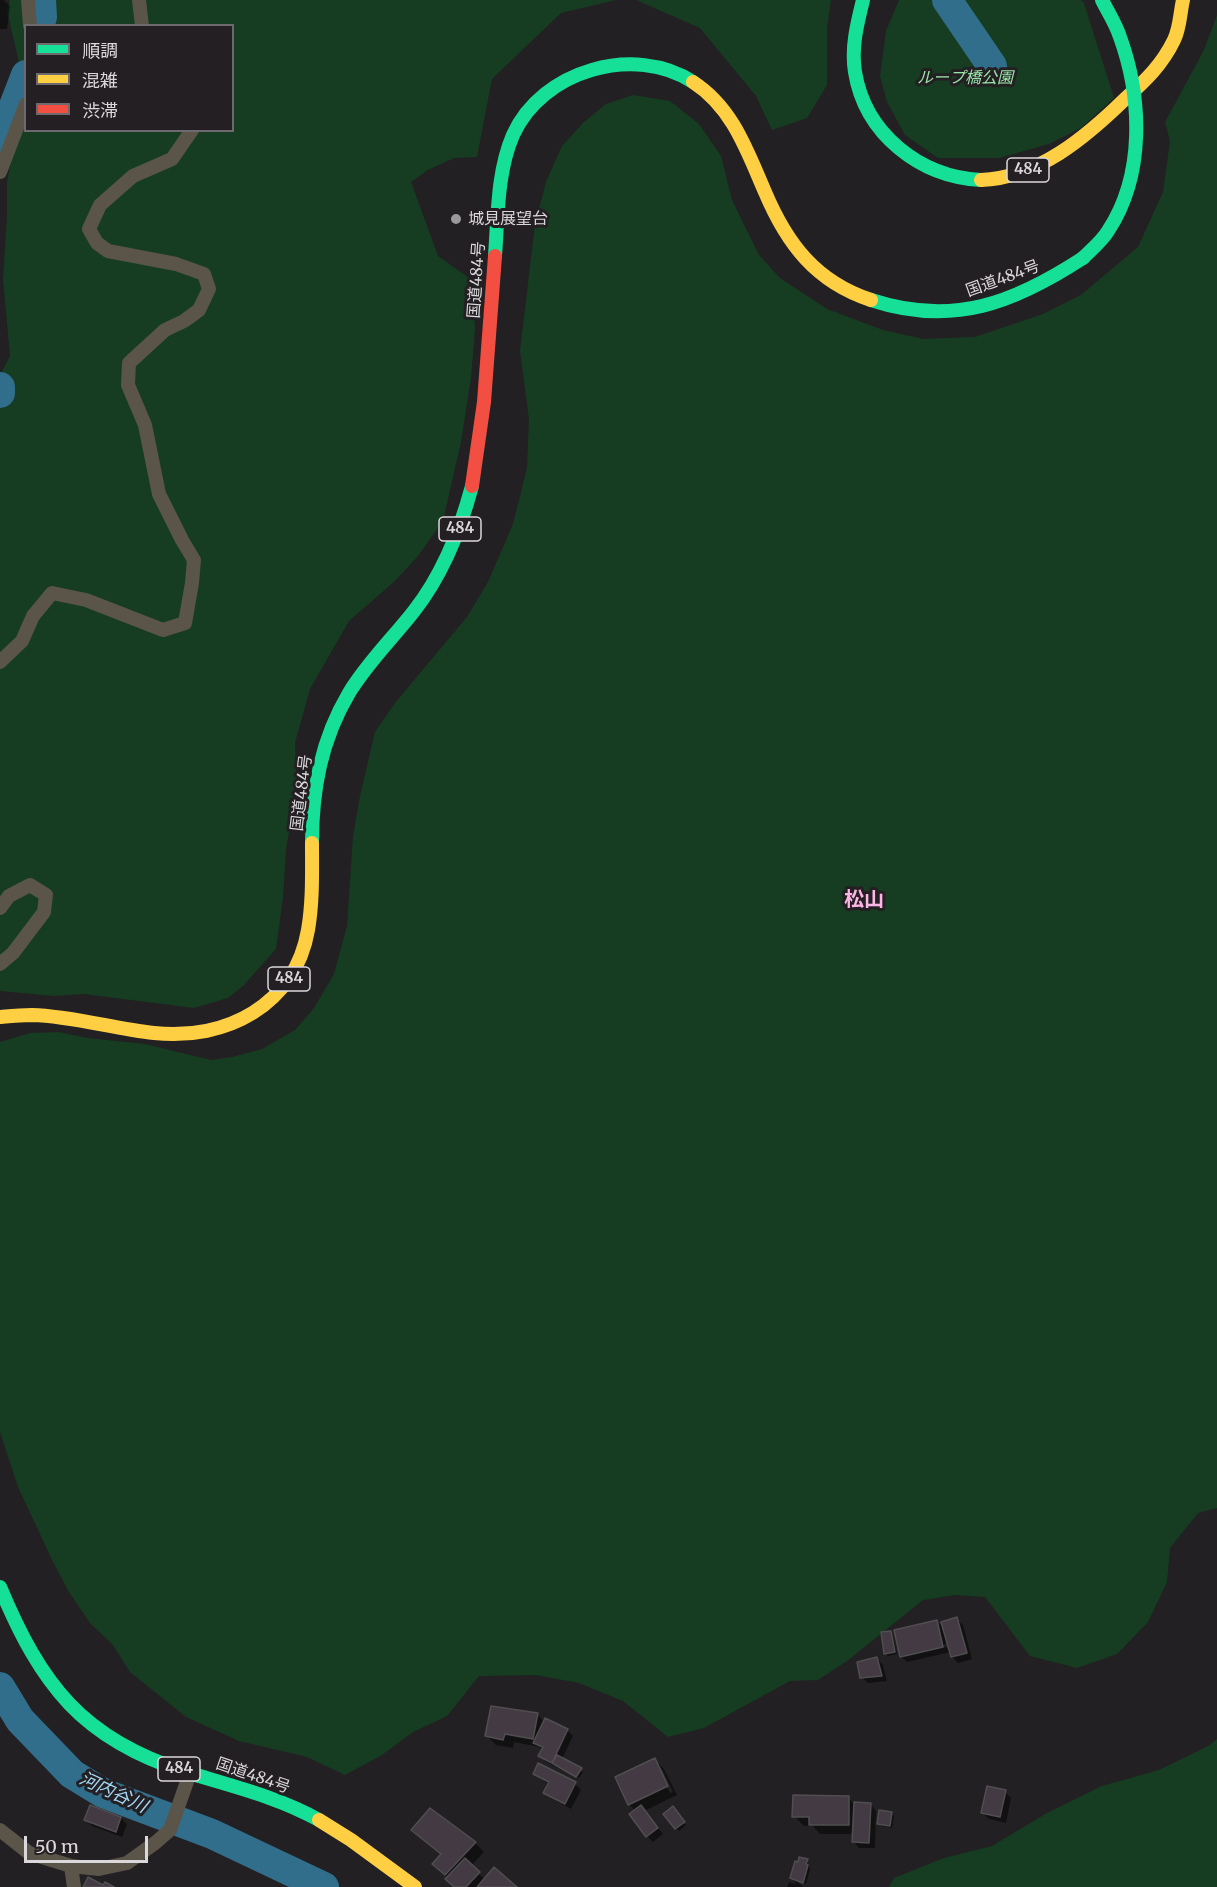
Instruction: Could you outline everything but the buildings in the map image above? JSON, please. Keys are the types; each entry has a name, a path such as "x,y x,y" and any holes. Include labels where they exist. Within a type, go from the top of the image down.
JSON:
{"highway":[{"name":"484","path":"863,0 855,23 854,62 858,90 868,115 884,136 906,155 935,171 965,178 999,178 1030,169 1058,154 1113,111 1155,72 1176,35 1183,0"},
{"name":"国道484号","path":"0,1017 44,1016 80,1020 144,1033 185,1035 216,1032 246,1019 266,1006 286,985 300,959 310,927 313,887 313,819 322,754 350,692 425,597 462,525 475,473 483,426 499,200 505,163 515,131 529,110 546,93 589,68 614,63 636,63 663,69 689,79 708,92 721,106 737,131 781,225 811,265 840,286 876,303 919,312 968,310 1006,299 1045,283 1083,258 1108,232 1128,190 1137,138 1133,86 1120,36 1102,0"},
{"name":"国道484号","path":"0,1587 24,1641 46,1678 73,1710 107,1738 150,1759 235,1785 283,1803 359,1845 415,1887"}],"street":[{"path":"28,0 30,24"},
{"path":"139,0 142,24"},
{"path":"0,172 24,109"},
{"path":"0,662 22,641 33,616 52,594 86,600 163,630 185,623 194,560 159,494 145,425 128,385 129,363 165,330 184,321 199,310 209,289 204,274 176,264 108,251 97,243 89,229 100,206 133,176 172,159 191,132"},
{"path":"0,908 9,896 30,885 46,895 44,912 13,953 0,964"},
{"path":"0,1830 29,1852 71,1866 99,1869 127,1863 170,1830 190,1773"},
{"path":"71,1866 74,1887"}],"green space":[{"path":"10,0 616,0 561,13 492,79 477,157 454,158 428,170 411,182 438,256 472,280 475,329 471,378 461,442 443,521 418,556 396,580 349,621 310,689 295,743 297,787 286,849 276,949 244,985 228,998 194,1008 84,994 54,996 0,991 0,375 10,356 3,279 7,183 15,137 24,124 24,132 234,132 234,24 24,24 24,84 7,11"},
{"path":"636,0 831,0 827,28 827,85 807,118 772,130 756,96 700,28"},
{"name":"ループ橋公園","path":"899,0 1081,0 1084,3 1114,98 1081,128 1049,144 999,158 938,158 905,135 887,102 880,76 886,31"},
{"path":"1217,15 1217,1508 1198,1513 1170,1548 1167,1582 1148,1622 1117,1654 1077,1668 1030,1656 985,1597 955,1595 923,1600 847,1661 818,1680 790,1681 704,1728 668,1737 623,1701 579,1683 536,1675 479,1676 447,1716 413,1732 382,1755 345,1775 307,1757 239,1741 186,1717 130,1672 113,1645 90,1623 69,1592 18,1487 0,1432 0,1042 30,1033 59,1032 87,1038 145,1044 211,1060 262,1049 295,1030 314,1008 334,974 347,926 353,836 375,732 395,703 467,617 488,582 513,524 527,468 529,419 520,351 535,224 546,182 562,146 583,123 606,104 633,95 670,101 699,124 721,156 732,200 759,255 780,278 827,309 883,330 923,339 975,337 1043,314 1081,295 1138,247 1163,192 1170,141 1165,122 1204,50"},
{"path":"1217,1739 1217,1887 889,1887 894,1878 944,1858 992,1846 1047,1813 1102,1786 1159,1770 1210,1745"}],"waterway":[{"path":"40,24 42,17 41,0"},
{"path":"947,0 992,66"},
{"path":"0,142 24,80"},
{"path":"0,387 0,393"},
{"name":"河内谷川","path":"0,1687 20,1720 72,1774 103,1793 212,1834 324,1887"}],"traffic: fast":[{"path":"863,0 855,36 854,63 861,94 870,115 883,133 917,161 937,171 981,180"},
{"path":"1083,258 1106,235 1120,209 1129,186 1136,136 1133,85 1120,37 1102,0"},
{"path":"495,256 499,194 508,149 513,135 527,113 545,94 567,80 592,70 618,65 644,65 670,71 693,82"},
{"path":"871,300 901,308 929,311 982,306 1032,287 1083,258"},
{"path":"312,843 316,785 325,747 339,711 364,671 414,611 434,582 456,536 472,486"},
{"path":"0,1587 15,1622 49,1680 69,1704 92,1725 119,1743 150,1759 271,1798 319,1820"}],"traffic: slow":[{"path":"981,180 1002,178 1041,164 1077,141 1110,113 1146,79 1164,57 1176,35 1183,0"},
{"path":"693,82 719,104 729,117 783,228 806,259 834,283 871,300"},
{"path":"0,1017 47,1016 139,1031 181,1034 207,1031 231,1024 253,1013 273,998 289,979 301,956 311,908 312,843"},
{"path":"319,1820 351,1840 415,1887"}],"traffic: jam":[{"path":"472,486 484,402 495,256"}],"place":[{"name":"城見展望台","path":"456,219"}],"district":[{"name":"松山","path":"864,900"}]}
